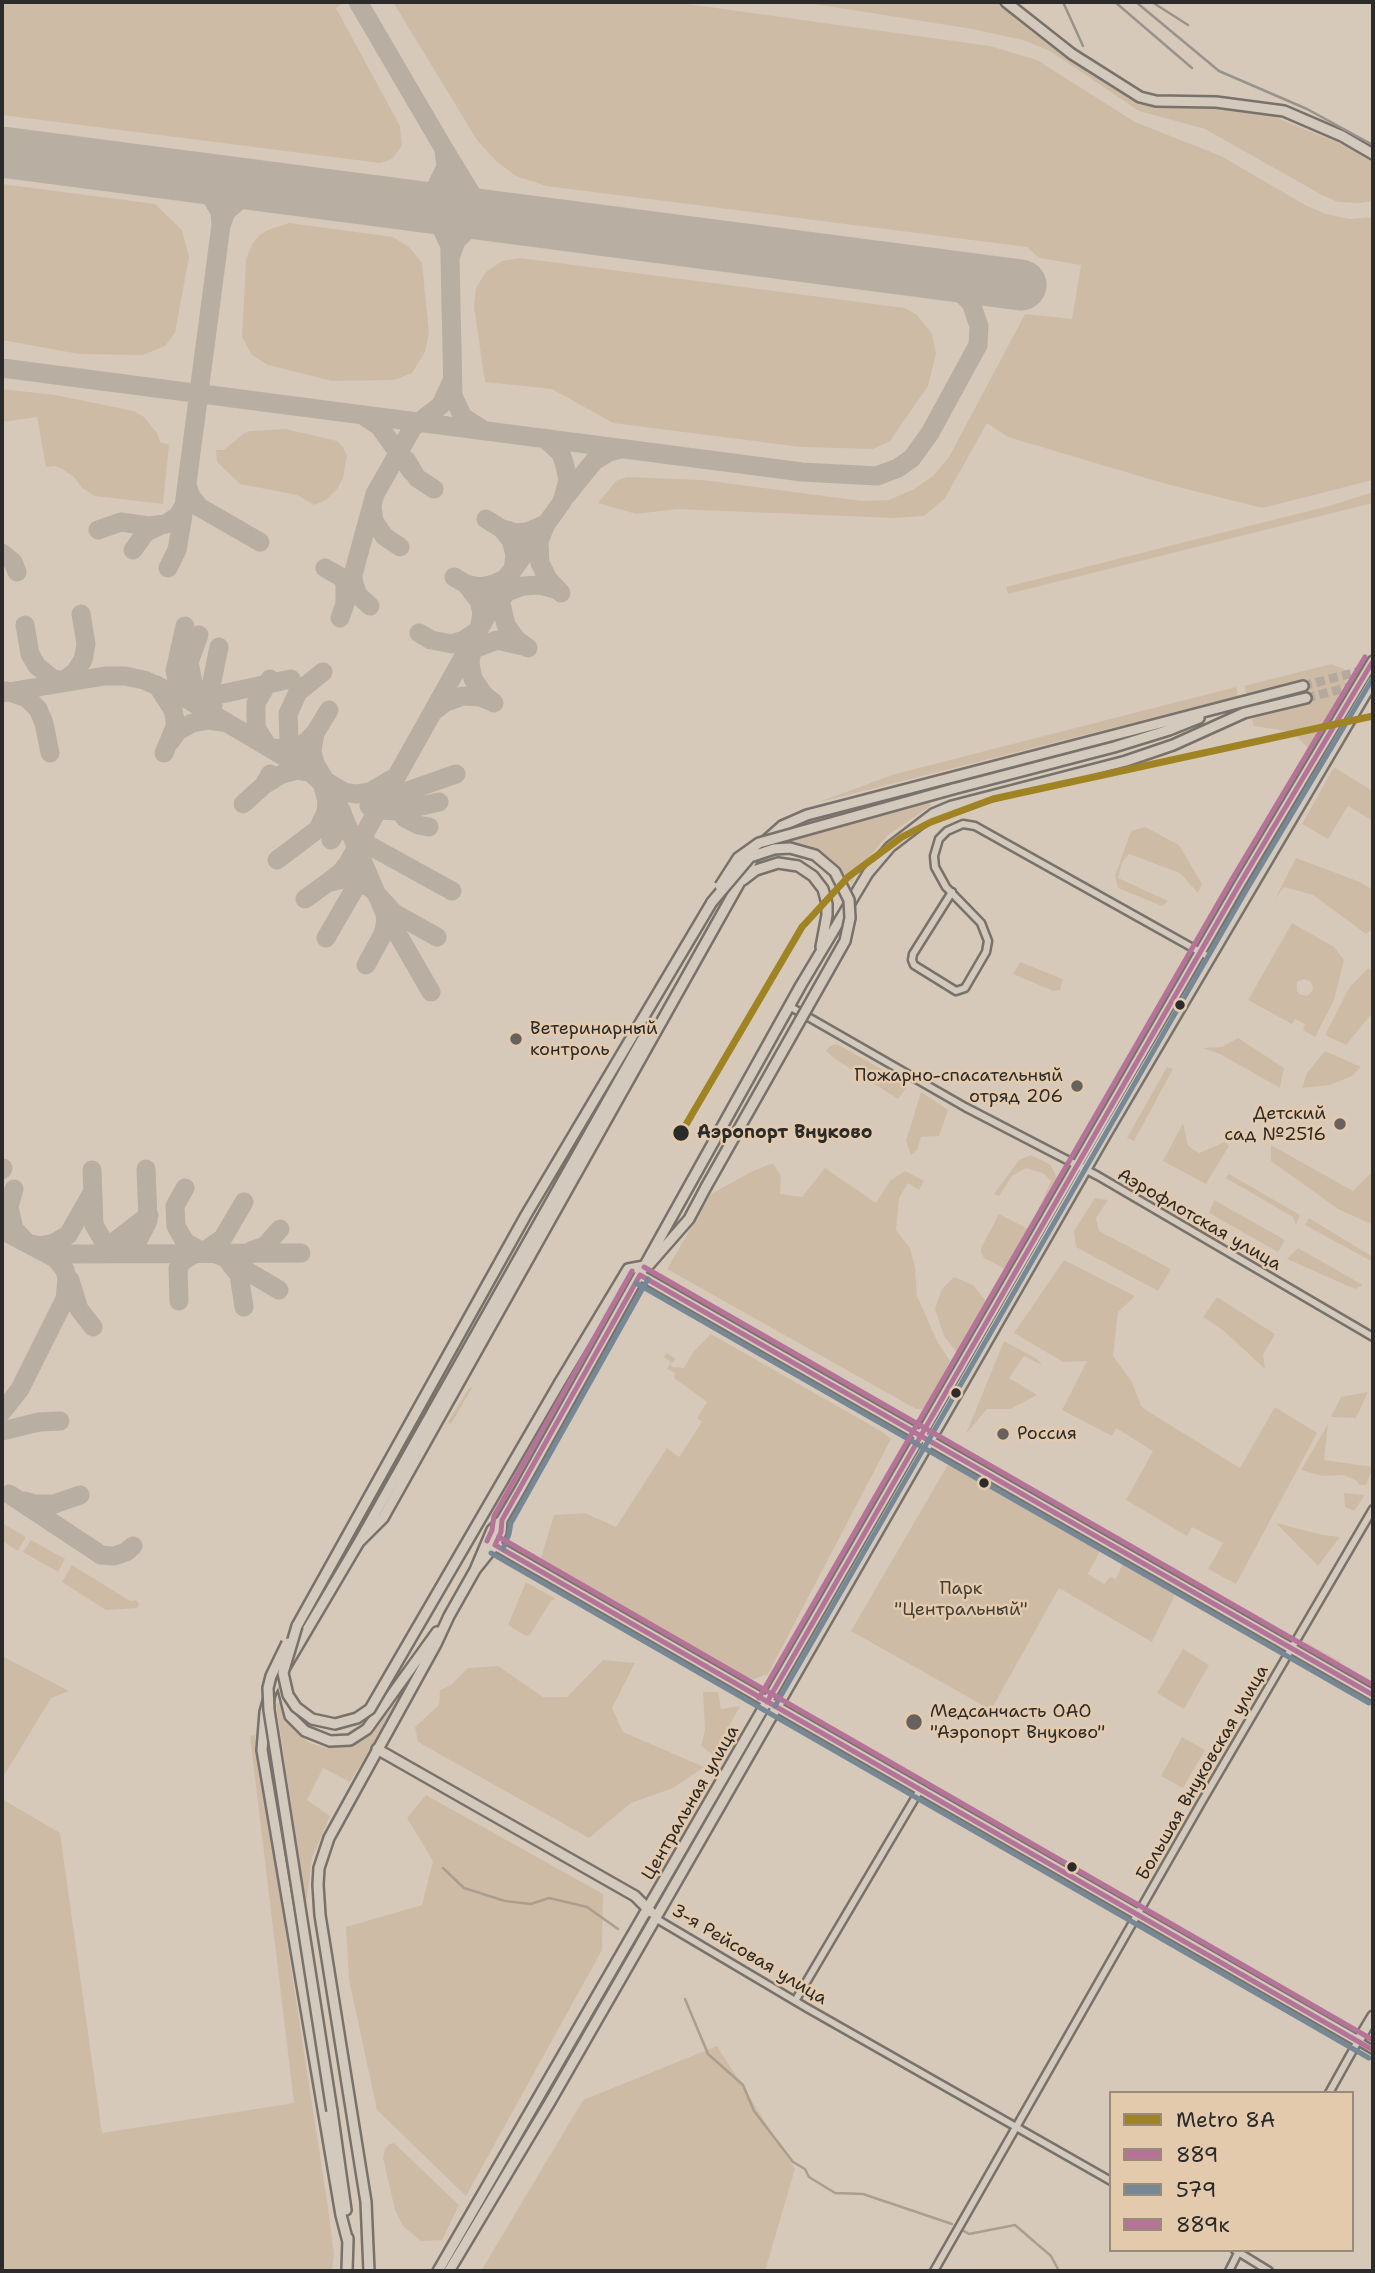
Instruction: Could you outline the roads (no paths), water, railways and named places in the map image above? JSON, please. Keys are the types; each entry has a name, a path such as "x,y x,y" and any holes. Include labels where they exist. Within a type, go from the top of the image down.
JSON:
{"main road":[{"path":"1006,2 1072,54 1140,97 1156,101 1216,102 1283,111 1332,131 1373,154"},
{"name":"Центральная улица","path":"438,2271 767,1702 925,1438 1373,661"},
{"name":"Центральная улица","path":"1205,954 1373,681"},
{"path":"359,1542 383,1518 730,898 764,842 782,826 800,818 1303,685"},
{"path":"369,2271 366,2202 326,1955 318,1885 325,1845 436,1644 475,1570 492,1530 502,1520 819,954 877,861 900,837 933,814 952,806 1126,761 1173,745 1244,713 1306,698"},
{"path":"347,2271 348,2225 268,1688 275,1665 521,1224 732,866 743,852 758,842 1170,730 1229,705"},
{"path":"642,1271 688,1219 845,941 850,910 846,890 830,867 815,855 790,848 774,849 750,857 712,902"},
{"path":"730,898 746,877 767,865 789,863 808,871 821,885 827,904 819,954"},
{"path":"348,2242 262,1750 265,1712 271,1691 359,1542 642,1040 662,1021"},
{"path":"537,1223 539,1240"},
{"path":"297,1626 283,1673 286,1691 292,1703 306,1716 329,1723 346,1722 366,1712 379,1698 628,1269 642,1271 925,1438 1373,1695"},
{"path":"449,1380 452,1396"},
{"name":"Центральная улица","path":"449,2271 556,2092 777,1707 925,1438"},
{"path":"475,1570 495,1545 501,1532 502,1520"},
{"path":"495,1545 1359,2041 1373,2016"},
{"path":"284,1669 285,1702 295,1722 317,1738 337,1742 349,1740 368,1729 449,1616"},
{"name":"3-я Рейсовая улица","path":"377,1749 635,1896 649,1907 655,1918"}],"street":[{"path":"952,892 913,954 912,960 914,965 956,990 965,988 986,952 988,941 981,923 941,880 935,867 935,850 939,839 947,831 969,823 1205,954"},
{"name":"Аэрофлотская улица","path":"789,1006 965,1107 1081,1168 1373,1337"},
{"name":"Большая Внуковская улица","path":"934,2271 1373,1508"},
{"path":"795,2001 921,1788"},
{"name":"3-я Рейсовая улица","path":"655,1918 1109,2180"},
{"path":"1330,2091 1359,2041 1373,2050"},
{"path":"1229,2271 1238,2252"},
{"path":"1240,2252 1269,2271"}],"waterway":[{"path":"443,1868 464,1888 505,1901 531,1904 549,1898 587,1907 618,1929"},
{"path":"685,1999 708,2054 743,2085 754,2111 793,2162 805,2169 809,2177 835,2193 863,2194 952,2224"},
{"path":"964,2231 969,2234 1015,2225 1051,2256 1059,2271"}],"tunnel":[{"path":"1303,686 1372,668"},
{"path":"1306,698 1362,684"}],"railway":[{"path":"1063,2 1083,46"},
{"path":"1115,2 1192,68"},
{"path":"1136,2 1219,71 1307,109 1373,145"},
{"path":"1152,2 1188,25"}],"metro line":[{"name":"8А","path":"681,1133 802,927 848,877 902,837 931,822 993,799 1373,716"}],"place":[{"name":"Ветеринарный контроль","path":"516,1039"},
{"name":"Пожарно-спасательный отряд 206","path":"1077,1086"},
{"name":"Детский сад №2516","path":"1340,1124"},
{"name":"Аэропорт Внуково","path":"681,1133"},
{"name":"Россия","path":"1003,1434"},
{"name":"Медсанчасть ОАО \"Аэропорт Внуково\"","path":"914,1722"}],"park label":[{"name":"Парк \"Центральный\"","path":"961,1599"}]}
